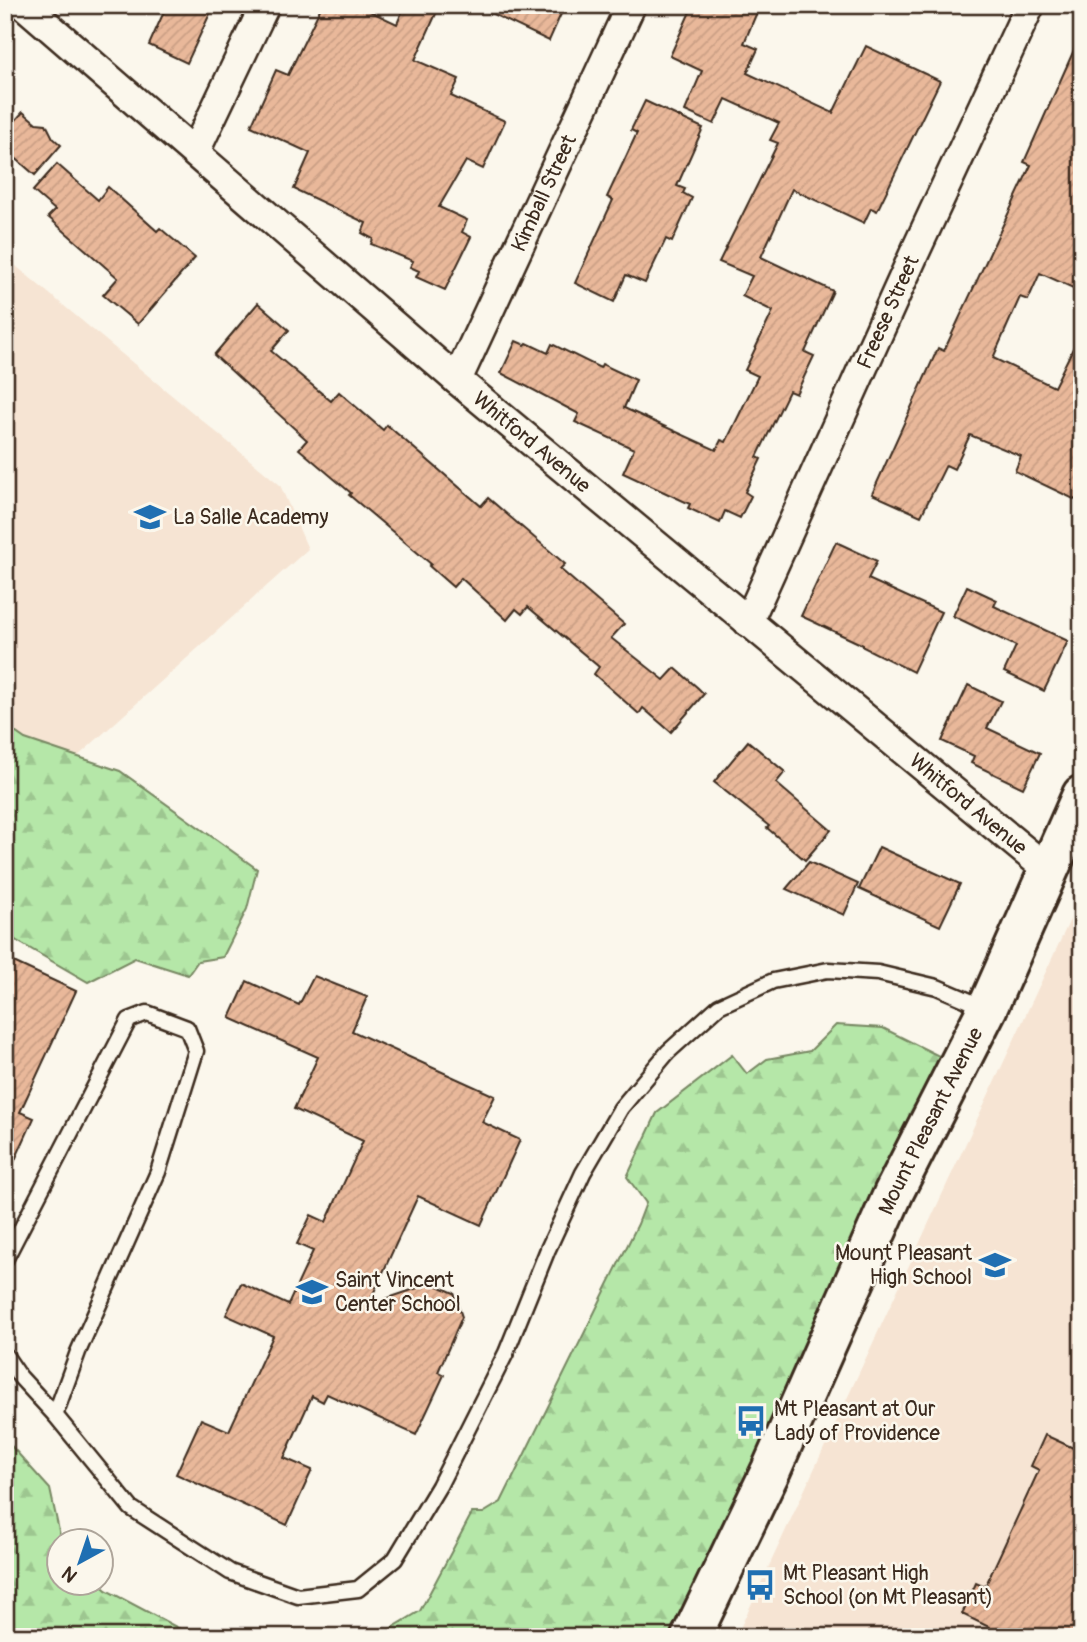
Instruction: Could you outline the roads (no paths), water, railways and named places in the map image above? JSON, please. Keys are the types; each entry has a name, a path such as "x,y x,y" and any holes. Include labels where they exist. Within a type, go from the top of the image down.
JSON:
{"main road":[{"name":"Mount Pleasant Avenue","path":"691,1637 771,1470 894,1192 987,1009 1082,795"}],"street":[{"name":"Whitford Avenue","path":"24,5 457,380 1048,870"},
{"path":"195,152 265,5"},
{"name":"Kimball Street","path":"457,380 631,5"},
{"name":"Freese Street","path":"748,622 1030,5"}],"lane":[{"path":"5,1355 20,1377 131,1508 230,1572 298,1596 358,1589 394,1559 439,1486 506,1353 583,1172 621,1108 668,1052 719,1006 773,981 828,970 878,973 937,987 987,1009"},
{"path":"5,1260 129,1020 147,1013 187,1028 196,1051 158,1172 78,1352 54,1415"}],"place":[{"name":"La Salle Academy","path":"150,517"},
{"name":"Mount Pleasant High School","path":"995,1265"},
{"name":"Saint Vincent Center School","path":"312,1292"},
{"name":"Mt Pleasant at Our Lady of Providence","path":"751,1421"},
{"name":"Mt Pleasant High School (on Mt Pleasant)","path":"760,1585"}]}
